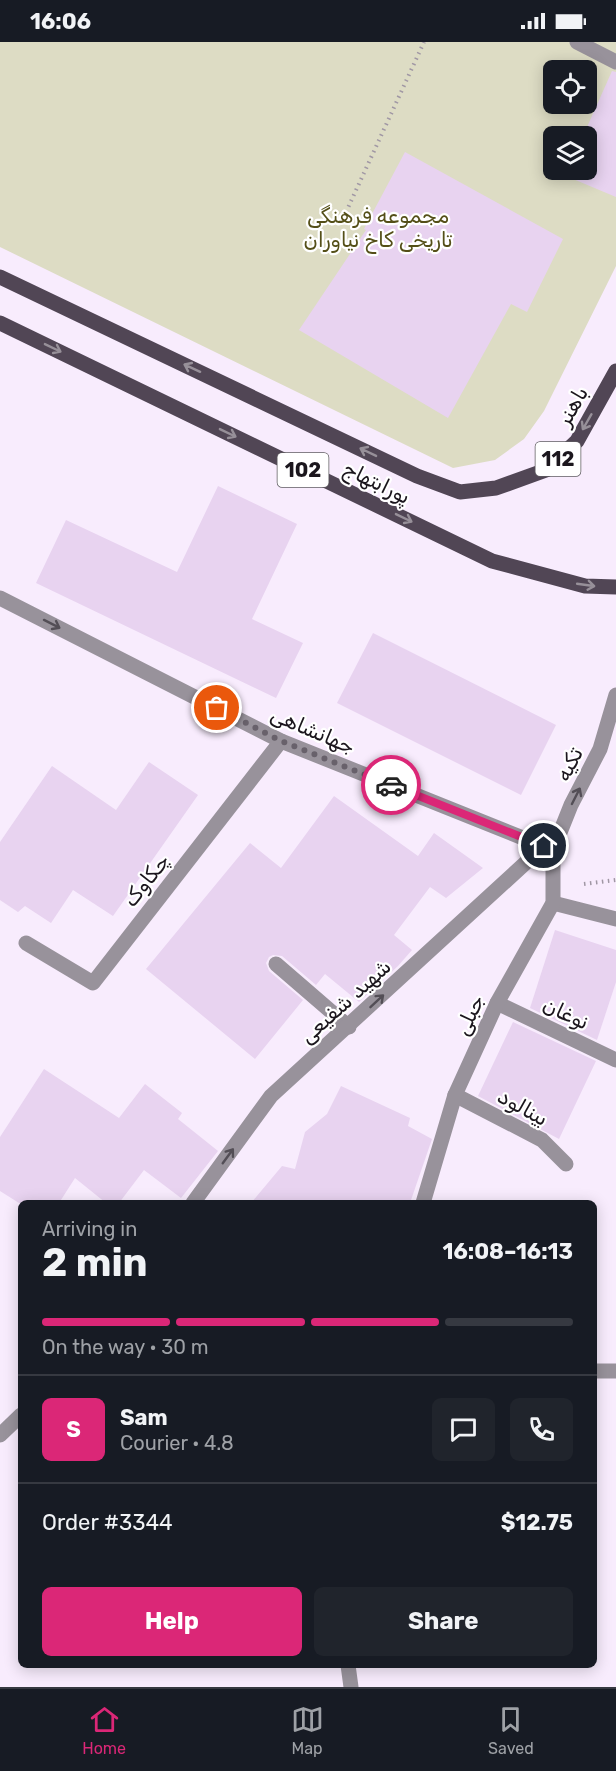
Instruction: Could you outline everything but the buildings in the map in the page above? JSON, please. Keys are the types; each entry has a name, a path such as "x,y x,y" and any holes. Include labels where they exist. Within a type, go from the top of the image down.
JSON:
{"main road":[{"name":"پورابتهاج","path":"0,277 417,476 460,492"},
{"name":"پورابتهاج","path":"0,323 492,561 585,586 616,587"},
{"name":"باهنر","path":"460,492 496,488 546,470 577,441 616,371"}],"street":[{"path":"577,42 616,62"},
{"name":"جهانشاهی","path":"0,598 281,741 548,848"},
{"name":"تکیه","path":"548,848 600,749 616,695"},
{"name":"چکاوک","path":"26,943 93,983 281,741"},
{"name":"جبلی","path":"424,1200 455,1095 497,1004 553,903 548,848"},
{"name":"شهید شفیعی","path":"195,1200 271,1096 548,848"},
{"path":"553,903 616,919"},
{"path":"276,964 349,1027"},
{"name":"نوغان","path":"497,1004 616,1060"},
{"name":"بینالود","path":"455,1095 542,1140 566,1164"},
{"path":"597,1371 616,1371"},
{"path":"0,1435 18,1418"},
{"path":"348,1668 351,1687"}],"path":[{"path":"341,223 424,42"}],"green space":[{"name":"مجموعه فرهنگی تاریخی کاخ نیاوران","path":"0,42 616,42 616,266 544,411 524,439 495,460 453,468 0,247"}],"way so far":[{"path":"217,708 281,741 391,785"}],"route":[{"path":"391,785 544,846"}]}
